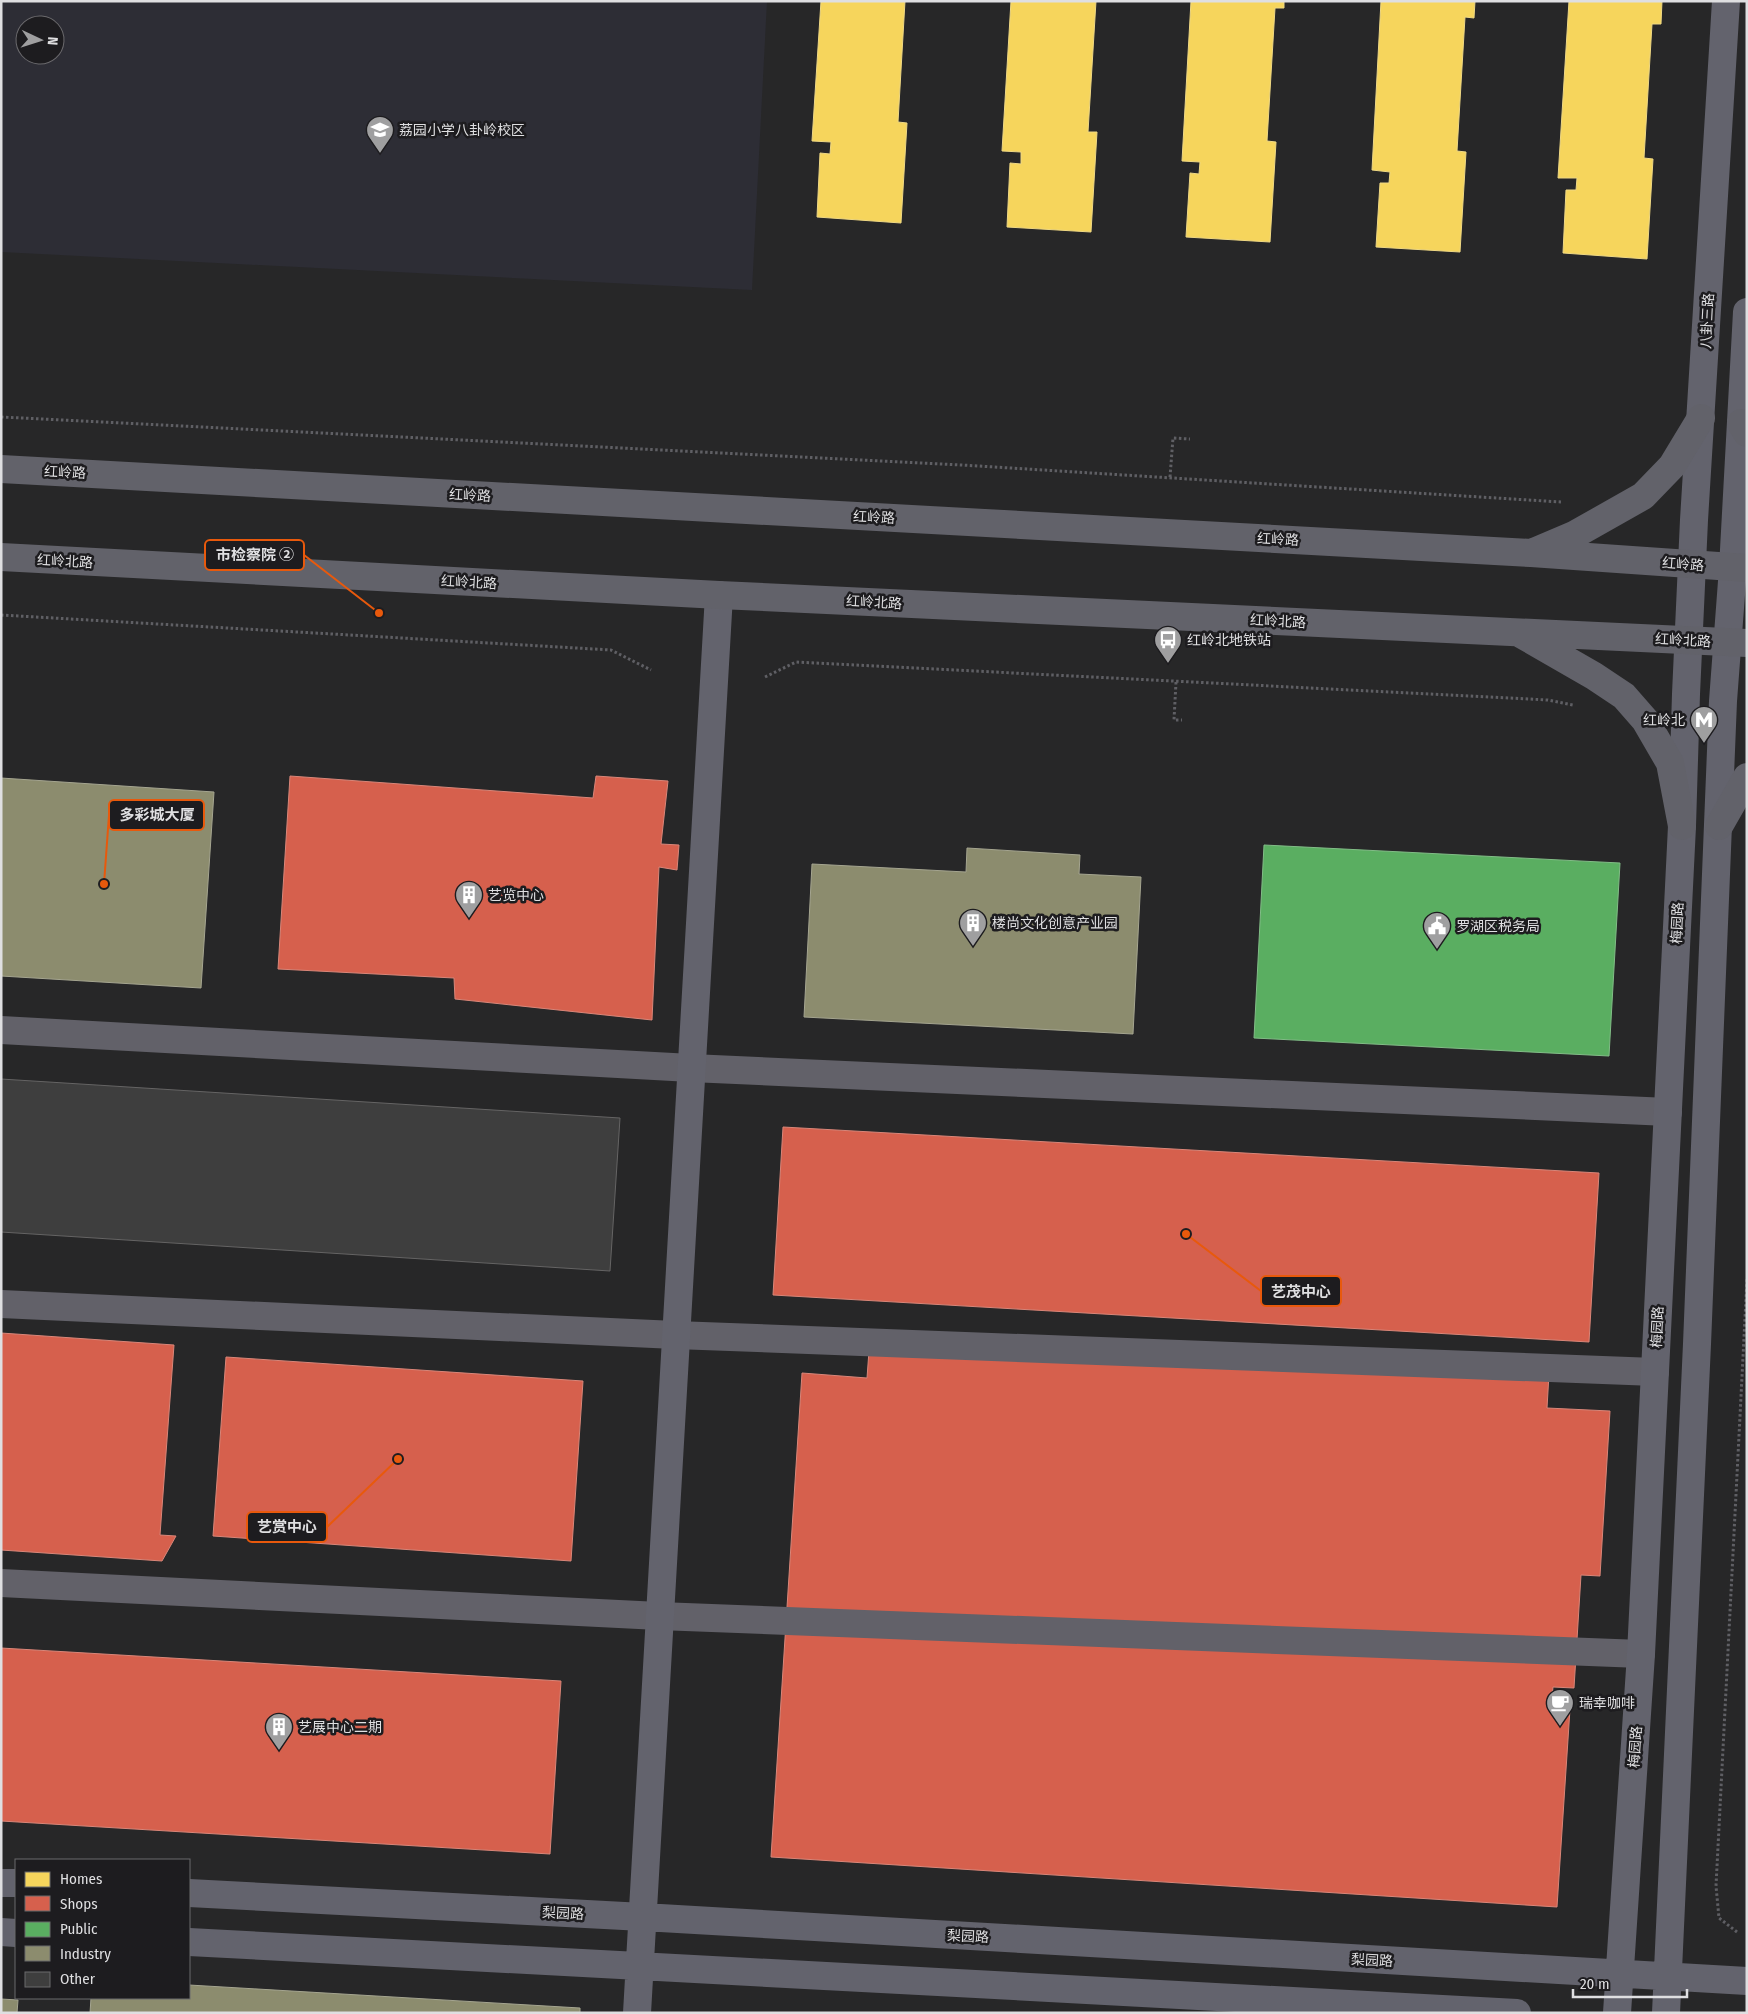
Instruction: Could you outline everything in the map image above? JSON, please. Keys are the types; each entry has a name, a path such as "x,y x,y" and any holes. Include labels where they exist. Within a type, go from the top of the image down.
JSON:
{"main road":[{"path":"1532,554 1574,535 1643,496 1672,466 1701,418"},
{"name":"红岭路","path":"1,469 1532,554 1740,568"},
{"name":"红岭北路","path":"1,557 719,595 1738,643"},
{"path":"1518,632 1594,676 1624,696 1645,720 1670,763 1682,826"},
{"path":"1719,826 1747,776"}],"street":[{"name":"八卦三路","path":"1688,641 1726,1"},
{"path":"1666,2013 1723,701 1738,643 1747,312"},
{"path":"637,2013 719,595"},
{"name":"梅园路","path":"1617,2013 1641,1654 1682,826 1688,641"},
{"path":"1,1030 691,1068 1668,1112"},
{"path":"1,1304 675,1336 1655,1372"},
{"path":"1,1583 659,1616 1641,1654"},
{"path":"1,1883 15,1883"},
{"name":"梨园路","path":"190,1893 643,1917 1747,1981"},
{"path":"1,1932 15,1933"},
{"path":"190,1942 1517,2013"}],"path":[{"path":"1,417 972,466 1570,503"},
{"path":"1170,477 1172,438 1190,439"},
{"path":"1,615 611,650 651,670"},
{"path":"765,677 796,662 1548,700 1575,705"},
{"path":"1176,682 1174,720 1182,720"},
{"path":"1737,1932 1719,1918 1716,1886 1747,1279"}],"shaded area":[{"name":"荔园小学八卦岭校区","path":"1,1 767,1 752,290 1,252"}],"building: Homes":[{"path":"821,1 905,1 898,122 907,123 901,223 817,217 820,153 830,154 831,142 812,141"},
{"path":"1011,1 1096,1 1088,132 1097,132 1091,232 1007,227 1010,163 1021,164 1021,152 1002,151"},
{"path":"1191,1 1284,1 1284,8 1275,8 1267,141 1276,142 1270,242 1186,237 1190,173 1199,174 1200,162 1182,161"},
{"path":"1381,1 1475,1 1474,18 1465,17 1457,151 1466,152 1460,252 1376,247 1380,183 1389,183 1390,172 1372,170"},
{"path":"1569,1 1662,1 1661,24 1652,24 1644,158 1653,159 1647,259 1563,253 1566,190 1576,190 1577,178 1558,178"}],"building: Shops":[{"name":"艺览中心","path":"290,776 593,798 596,776 668,781 661,844 679,845 677,870 659,867 652,1020 455,999 454,978 278,969"},
{"path":"783,1127 1599,1173 1589,1342 773,1295"},
{"path":"1,1333 174,1345 160,1535 176,1536 162,1561 1,1550"},
{"path":"870,1337 1549,1374 1547,1408 1610,1411 1600,1576 1581,1575 1574,1688 1553,1687 1551,1708 1570,1709 1557,1907 771,1857 802,1373 867,1378"},
{"path":"226,1357 583,1381 571,1561 213,1536"},
{"name":"艺展中心二期","path":"1,1648 561,1681 550,1854 1,1821"}],"building: Public":[{"name":"罗湖区税务局","path":"1264,845 1620,863 1609,1056 1254,1038"}],"building: Industry":[{"path":"1,778 214,792 201,988 1,976"},
{"name":"楼尚文化创意产业园","path":"967,848 1080,855 1079,874 1141,877 1133,1034 804,1017 812,864 966,872"},
{"path":"190,1985 580,2008 580,2013 90,2013 91,1999 190,1999"},
{"path":"1,1999 18,2000 17,2013 1,2013"}],"building: Other":[{"path":"1,1079 620,1118 610,1271 1,1232"}],"place":[{"name":"荔园小学八卦岭校区","path":"380,154"},
{"name":"市检察院 ②","path":"379,613"},
{"name":"红岭北地铁站","path":"1168,664"},
{"name":"红岭北","path":"1704,744"},
{"name":"多彩城大厦","path":"104,884"},
{"name":"艺览中心","path":"469,919"},
{"name":"楼尚文化创意产业园","path":"973,947"},
{"name":"罗湖区税务局","path":"1437,950"},
{"name":"艺茂中心","path":"1186,1234"},
{"name":"艺赏中心","path":"398,1459"},
{"name":"瑞幸咖啡","path":"1560,1727"},
{"name":"艺展中心二期","path":"279,1751"}]}
